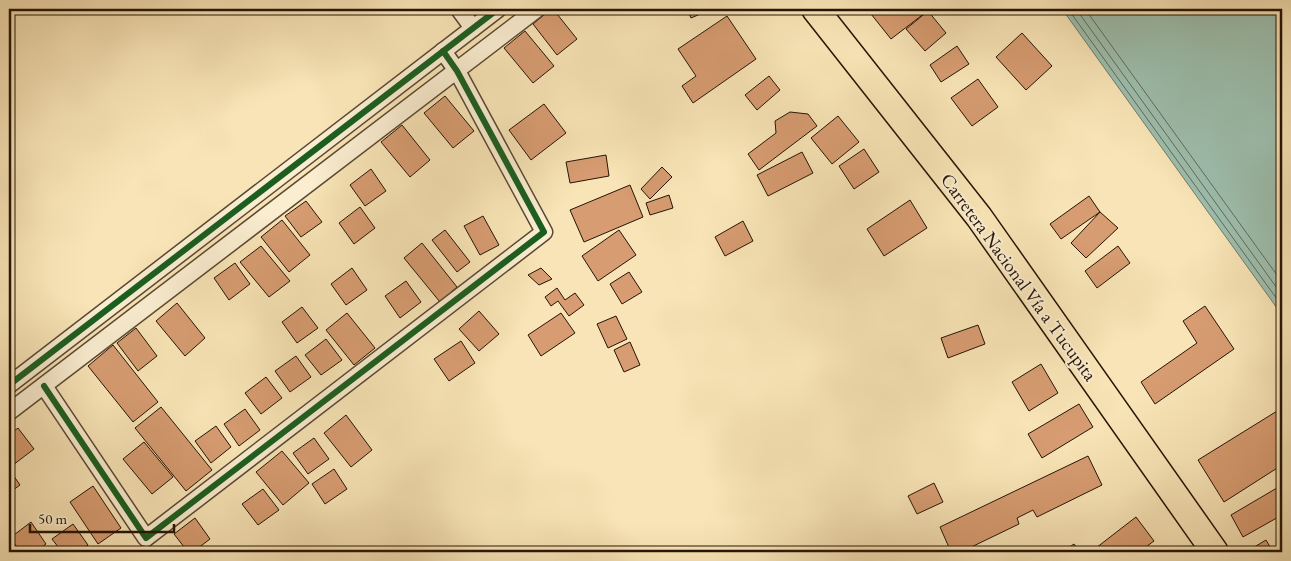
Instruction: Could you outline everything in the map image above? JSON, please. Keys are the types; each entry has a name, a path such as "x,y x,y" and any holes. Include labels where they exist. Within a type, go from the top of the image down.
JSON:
{"highway":[{"name":"Carretera Nacional Vía a Tucupita","path":"814,9 979,217 1215,552"}],"street":[{"path":"459,9 473,28"},
{"path":"9,385 498,9"},
{"path":"9,412 537,9"},
{"path":"44,386 146,538 544,232 457,71 443,51"}],"water":[{"path":"1062,9 1282,9 1282,315"}],"building":[{"path":"553,9 577,39 557,55 533,24"},
{"path":"687,9 712,9 691,18"},
{"path":"867,9 930,9 891,39"},
{"path":"928,11 946,33 925,51 906,29"},
{"path":"727,16 756,59 693,103 682,86 696,76 678,49"},
{"path":"525,31 554,66 533,83 504,48"},
{"path":"1022,33 1052,66 1026,90 996,57"},
{"path":"957,46 969,64 941,82 930,65"},
{"path":"769,76 780,90 757,110 745,95"},
{"path":"978,79 998,107 972,126 951,98"},
{"path":"445,96 474,131 453,148 424,113"},
{"path":"544,104 566,133 531,160 509,130"},
{"path":"790,112 808,114 817,126 759,170 748,154 776,133 775,121"},
{"path":"838,116 859,142 832,164 811,138"},
{"path":"402,125 430,160 410,177 381,142"},
{"path":"864,149 879,172 854,189 839,166"},
{"path":"802,152 813,173 768,196 757,175"},
{"path":"606,155 609,176 570,183 566,162"},
{"path":"662,167 672,177 650,199 641,189"},
{"path":"371,169 386,191 365,206 350,185"},
{"path":"630,185 643,217 584,242 570,210"},
{"path":"669,195 673,208 650,215 646,203"},
{"path":"1089,196 1100,212 1061,239 1050,224"},
{"path":"910,200 927,228 884,256 867,229"},
{"path":"306,201 322,222 301,237 285,216"},
{"path":"360,207 375,228 354,244 339,223"},
{"path":"1100,212 1118,228 1086,258 1071,243"},
{"path":"483,216 499,245 480,255 464,226"},
{"path":"282,220 310,255 289,272 261,237"},
{"path":"743,221 753,241 725,256 715,237"},
{"path":"445,230 470,262 457,272 432,240"},
{"path":"619,230 636,255 598,281 582,256"},
{"path":"422,243 457,287 440,302 404,258"},
{"path":"261,246 290,281 269,297 240,262"},
{"path":"1118,246 1130,263 1097,288 1085,271"},
{"path":"235,263 250,284 229,300 214,278"},
{"path":"352,268 367,290 346,305 331,284"},
{"path":"541,268 552,279 539,285 528,275"},
{"path":"629,272 642,292 622,304 610,284"},
{"path":"406,281 421,302 400,318 385,296"},
{"path":"557,288 565,300 575,293 584,305 569,316 558,301 551,306 545,297"},
{"path":"177,303 205,338 185,356 156,321"},
{"path":"1205,306 1234,349 1155,404 1141,382 1197,343 1183,321"},
{"path":"302,307 318,328 297,343 282,322"},
{"path":"479,311 499,334 479,351 459,329"},
{"path":"347,313 375,348 354,365 326,330"},
{"path":"561,313 575,333 541,356 528,335"},
{"path":"616,316 627,339 608,348 597,324"},
{"path":"978,325 985,344 948,358 941,338"},
{"path":"136,328 157,356 138,371 117,343"},
{"path":"326,339 342,360 321,375 305,355"},
{"path":"461,341 475,363 449,381 434,359"},
{"path":"630,342 640,365 624,372 614,350"},
{"path":"113,345 158,402 133,422 88,366"},
{"path":"296,356 311,377 290,392 275,371"},
{"path":"1041,364 1058,393 1029,411 1012,382"},
{"path":"266,377 282,398 261,414 245,393"},
{"path":"1079,404 1093,427 1042,458 1028,434"},
{"path":"161,407 212,470 186,491 135,428"},
{"path":"1282,408 1282,465 1224,502 1198,460"},
{"path":"245,409 260,430 239,446 224,424"},
{"path":"346,415 372,450 351,467 324,433"},
{"path":"216,426 231,447 211,463 195,441"},
{"path":"18,428 34,449 13,465 9,459 9,435"},
{"path":"314,438 329,459 308,474 293,453"},
{"path":"144,442 173,477 152,494 123,459"},
{"path":"282,451 309,483 283,505 256,472"},
{"path":"1088,456 1102,485 1037,517 1033,510 1017,518 1019,524 961,552 951,552 940,527"},
{"path":"9,469 20,485 9,493"},
{"path":"334,469 347,489 325,504 312,484"},
{"path":"934,483 943,502 917,514 908,496"},
{"path":"1282,485 1282,515 1243,537 1231,515"},
{"path":"93,486 121,528 98,544 70,502"},
{"path":"263,489 279,510 258,525 242,504"},
{"path":"1136,517 1154,541 1139,552 1092,551"},
{"path":"195,518 210,539 193,552 188,552 174,534"},
{"path":"31,522 46,544 35,552 21,552 10,538"},
{"path":"73,524 88,545 78,552 62,552 52,539"},
{"path":"1266,540 1273,552 1246,552"},
{"path":"1074,544 1080,552 1062,552"}],"cycle path":[{"path":"9,385 498,9"},
{"path":"44,386 146,538 544,232 457,71 443,51"}]}
